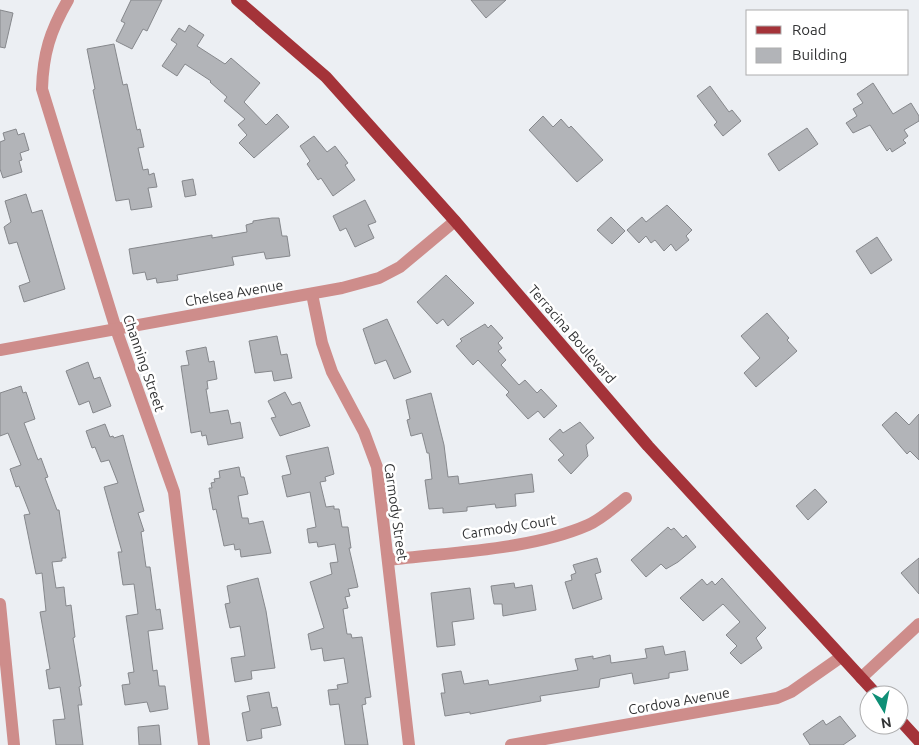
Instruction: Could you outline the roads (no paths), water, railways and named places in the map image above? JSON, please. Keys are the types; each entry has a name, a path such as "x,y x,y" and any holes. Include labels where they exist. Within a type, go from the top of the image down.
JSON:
{"main road":[{"name":"Terracina Boulevard","path":"237,0 326,77 455,221 648,446 868,685"},
{"path":"909,730 919,741"}],"street":[{"name":"Channing Street","path":"68,0 58,16 43,58 42,89 116,329 177,507 204,745"},
{"name":"Chelsea Avenue","path":"0,350 312,294 360,283 393,270 455,221"},
{"name":"Carmody Street","path":"312,294 322,343 332,372 364,432 377,467 409,745"},
{"name":"Carmody Court","path":"388,560 529,542 566,533 591,524 626,498"},
{"path":"0,604 14,745"},
{"path":"861,678 919,624"},
{"name":"Cordova Avenue","path":"511,745 777,698 791,692 841,656"},
{"path":"589,732 591,745"}]}
